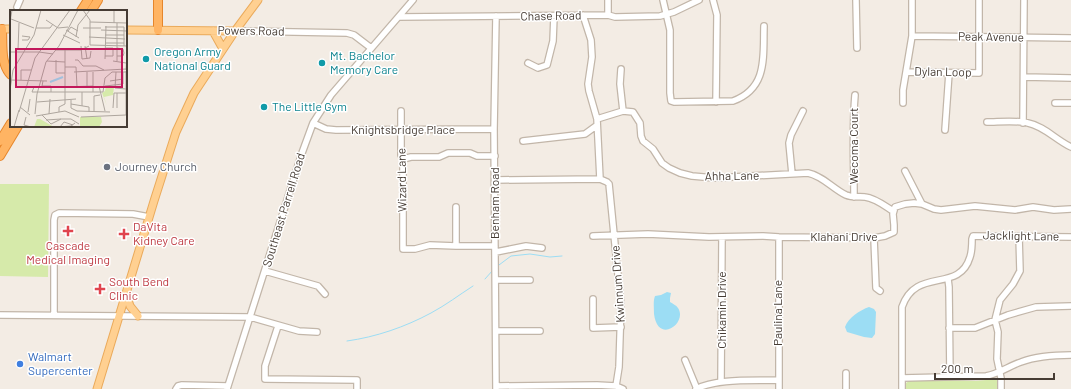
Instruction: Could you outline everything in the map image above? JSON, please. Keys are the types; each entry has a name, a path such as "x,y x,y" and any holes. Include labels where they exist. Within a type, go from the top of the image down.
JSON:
{"highway":[{"path":"82,10 88,0"},
{"path":"91,10 98,0"},
{"path":"158,0 160,30"},
{"path":"160,30 162,0"},
{"path":"5,29 7,56 10,65"},
{"path":"5,29 3,63 6,70 10,74"},
{"path":"0,141 10,124"},
{"path":"0,156 17,127"}],"main road":[{"path":"97,389 169,151 186,109 194,93 223,49 258,0"},
{"name":"Powers Road","path":"127,30 235,31"},
{"path":"213,31 223,49"},
{"path":"126,294 131,307 138,316"}],"street":[{"path":"17,7 20,0"},
{"name":"Southeast Parrell Road","path":"228,387 302,153 314,123 331,95 413,0"},
{"path":"608,0 608,15"},
{"path":"663,0 670,30 670,93 671,101 674,102 733,101 742,98 750,92 762,72 764,26"},
{"name":"Chase Road","path":"399,17 583,15 608,15 615,17 660,16 674,12 699,0"},
{"path":"713,0 716,15 716,102"},
{"path":"856,0 857,48"},
{"path":"903,103 903,90 912,36 912,0"},
{"name":"Dylan Loop","path":"907,72 979,73 979,0"},
{"path":"1023,122 1024,0"},
{"path":"495,180 600,179 596,126 597,119 588,84 592,56 591,40 583,15"},
{"name":"Benham Road","path":"496,16 494,129 496,388"},
{"path":"528,63 538,68 547,65 553,41 554,16"},
{"name":"Powers Road","path":"235,31 346,33 354,35 371,48"},
{"name":"Peak Avenue","path":"912,36 1071,38"},
{"path":"597,119 623,111 620,84 621,69"},
{"path":"945,130 949,72"},
{"path":"1024,78 1071,78"},
{"name":"Wecoma Court","path":"854,95 852,122 854,135 854,197"},
{"path":"1055,103 1071,102"},
{"name":"Wizard Lane","path":"401,111 401,155 403,159 403,249 415,249 430,245 456,246"},
{"name":"Ahha Lane","path":"623,111 633,112 640,123 643,141 653,149 662,163 668,168 680,173 692,176 714,178 808,173 815,174 846,195 866,197 893,211"},
{"path":"792,174 789,143 791,135 803,111"},
{"path":"987,122 1028,122 1043,129 1061,143 1071,147"},
{"name":"Knightsbridge Place","path":"314,123 326,129 336,130 494,129"},
{"path":"523,141 585,134 596,126"},
{"path":"403,159 411,157 439,157 448,153 470,153 477,156 495,156"},
{"path":"905,171 922,204"},
{"name":"Kwinnum Drive","path":"600,179 607,182 610,189 620,286 621,327 616,386"},
{"path":"893,211 899,206 922,204 941,210 975,206 1015,210 1033,207 1054,210 1071,210"},
{"path":"456,207 456,246 495,246"},
{"name":"Klahani Drive","path":"593,236 660,235 874,238 885,236 894,232 893,211"},
{"path":"54,314 55,215 59,213 133,214 149,217"},
{"name":"Jacklight Lane","path":"902,389 902,316 907,296 918,286 926,282 948,279 962,271 970,258 972,239 974,236 1071,237"},
{"path":"1001,389 1000,372 997,359 998,332 995,320 1000,300 1013,284 1020,271 1019,236"},
{"name":"Chikamin Drive","path":"721,382 722,237"},
{"name":"Paulina Lane","path":"778,237 779,389"},
{"path":"874,238 876,288 880,291"},
{"path":"496,252 526,246 542,248"},
{"path":"265,271 318,286 325,294"},
{"path":"948,279 950,377"},
{"path":"496,280 530,280"},
{"path":"593,299 593,328 621,327"},
{"path":"949,328 975,328 1020,311 1036,307 1071,306"},
{"path":"0,315 54,314 250,317 299,331 317,332"},
{"path":"278,326 265,366 265,379 357,380 357,389"},
{"path":"496,330 540,331"},
{"path":"902,378 978,377 993,375 1032,358 1071,355"},
{"path":"685,360 696,389 721,382 778,380"},
{"path":"846,373 846,389"},
{"path":"176,389 182,385 228,387"},
{"path":"496,388 616,386 623,389"}],"green space":[{"path":"0,184 49,184 48,277 0,276"},
{"path":"996,379 999,383 999,389 906,389 905,384 910,380 976,381"}],"water":[{"path":"667,292 671,293 670,302 678,308 680,314 676,325 666,330 661,328 657,323 654,314 654,302 655,296"},
{"path":"869,307 874,309 876,312 875,334 872,338 847,332 845,327 849,320 858,312"}],"waterway":[{"path":"499,265 511,256 530,254 550,257 562,256"},
{"path":"485,279 493,270"},
{"path":"347,341 390,331 411,323 437,310 473,286"}],"place":[{"name":"Oregon Army National Guard","path":"146,59"},
{"name":"Mt. Bachelor Memory Care","path":"322,63"},
{"name":"The Little Gym","path":"264,107"},
{"name":"Journey Church","path":"107,167"},
{"name":"Cascade Medical Imaging","path":"68,231"},
{"name":"DaVita Kidney Care","path":"124,234"},
{"name":"South Bend Clinic","path":"100,289"},
{"name":"Walmart Supercenter","path":"20,364"}]}
